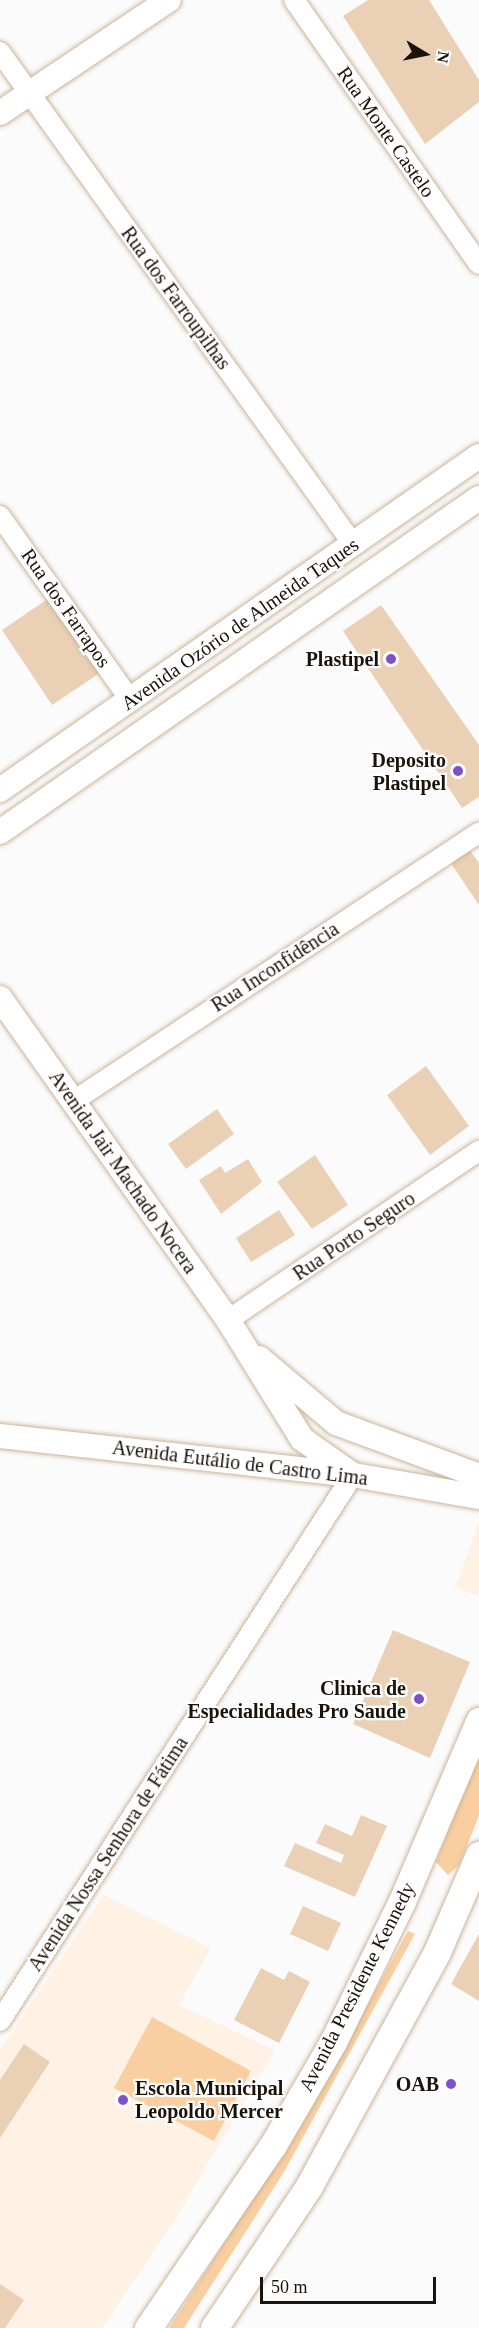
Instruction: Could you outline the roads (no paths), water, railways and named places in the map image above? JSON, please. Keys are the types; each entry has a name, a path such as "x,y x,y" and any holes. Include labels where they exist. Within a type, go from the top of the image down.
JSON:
{"main road":[{"name":"Avenida Presidente Kennedy","path":"148,2328 273,2145 333,2042 402,1901 479,1721"},
{"path":"214,2328 309,2186 437,1952 469,1901 479,1855"}],"street":[{"path":"0,113 169,0"},
{"name":"Rua Monte Castelo","path":"294,0 479,264"},
{"name":"Rua dos Farroupilhas","path":"0,52 353,544"},
{"name":"Avenida Ozório de Almeida Taques","path":"0,790 131,701 479,456"},
{"name":"Avenida Ozório de Almeida Taques","path":"0,832 479,498"},
{"name":"Rua dos Farrapos","path":"0,516 131,701"},
{"name":"Rua Inconfidência","path":"72,1102 479,833"},
{"name":"Avenida Jair Machado Nocera","path":"0,998 246,1346 302,1439 353,1475"},
{"name":"Rua Porto Seguro","path":"228,1320 479,1151"},
{"name":"Avenida Jair Machado Nocera","path":"246,1346 313,1409 361,1434"},
{"name":"Avenida Eutálio de Castro Lima","path":"361,1434 479,1476"},
{"name":"Avenida Eutálio de Castro Lima","path":"1,1437 353,1475 479,1497"},
{"name":"Avenida Nossa Senhora de Fátima","path":"0,2021 353,1475"}],"place":[{"name":"Plastipel","path":"391,659"},
{"name":"Deposito Plastipel","path":"458,771"},
{"name":"Clinica de Especialidades Pro Saude","path":"419,1699"},
{"name":"OAB","path":"451,2084"},
{"name":"Escola Municipal Leopoldo Mercer","path":"123,2100"}]}
